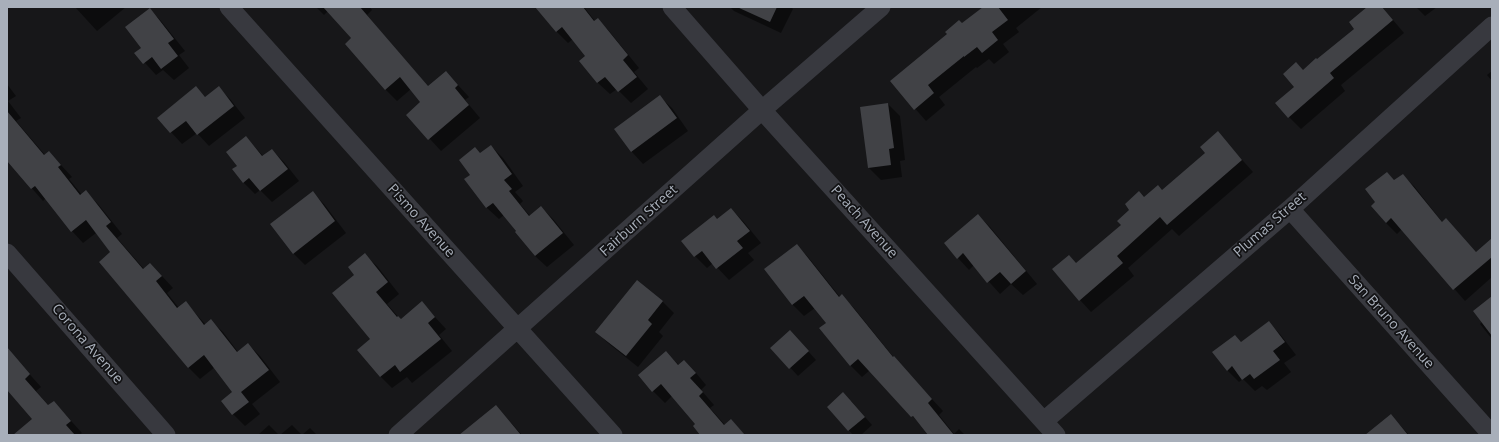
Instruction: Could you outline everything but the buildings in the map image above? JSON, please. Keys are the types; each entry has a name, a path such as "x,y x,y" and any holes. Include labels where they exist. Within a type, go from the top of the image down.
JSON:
{"street":[{"name":"Pismo Avenue","path":"229,7 613,435"},
{"name":"Peach Avenue","path":"672,7 762,110 1050,428"},
{"name":"Fairburn Street","path":"398,435 762,110 881,7"},
{"name":"Plumas Street","path":"1050,428 1290,208 1492,26"},
{"name":"San Bruno Avenue","path":"1290,208 1492,435"},
{"name":"Corona Avenue","path":"7,253 166,435"}]}
